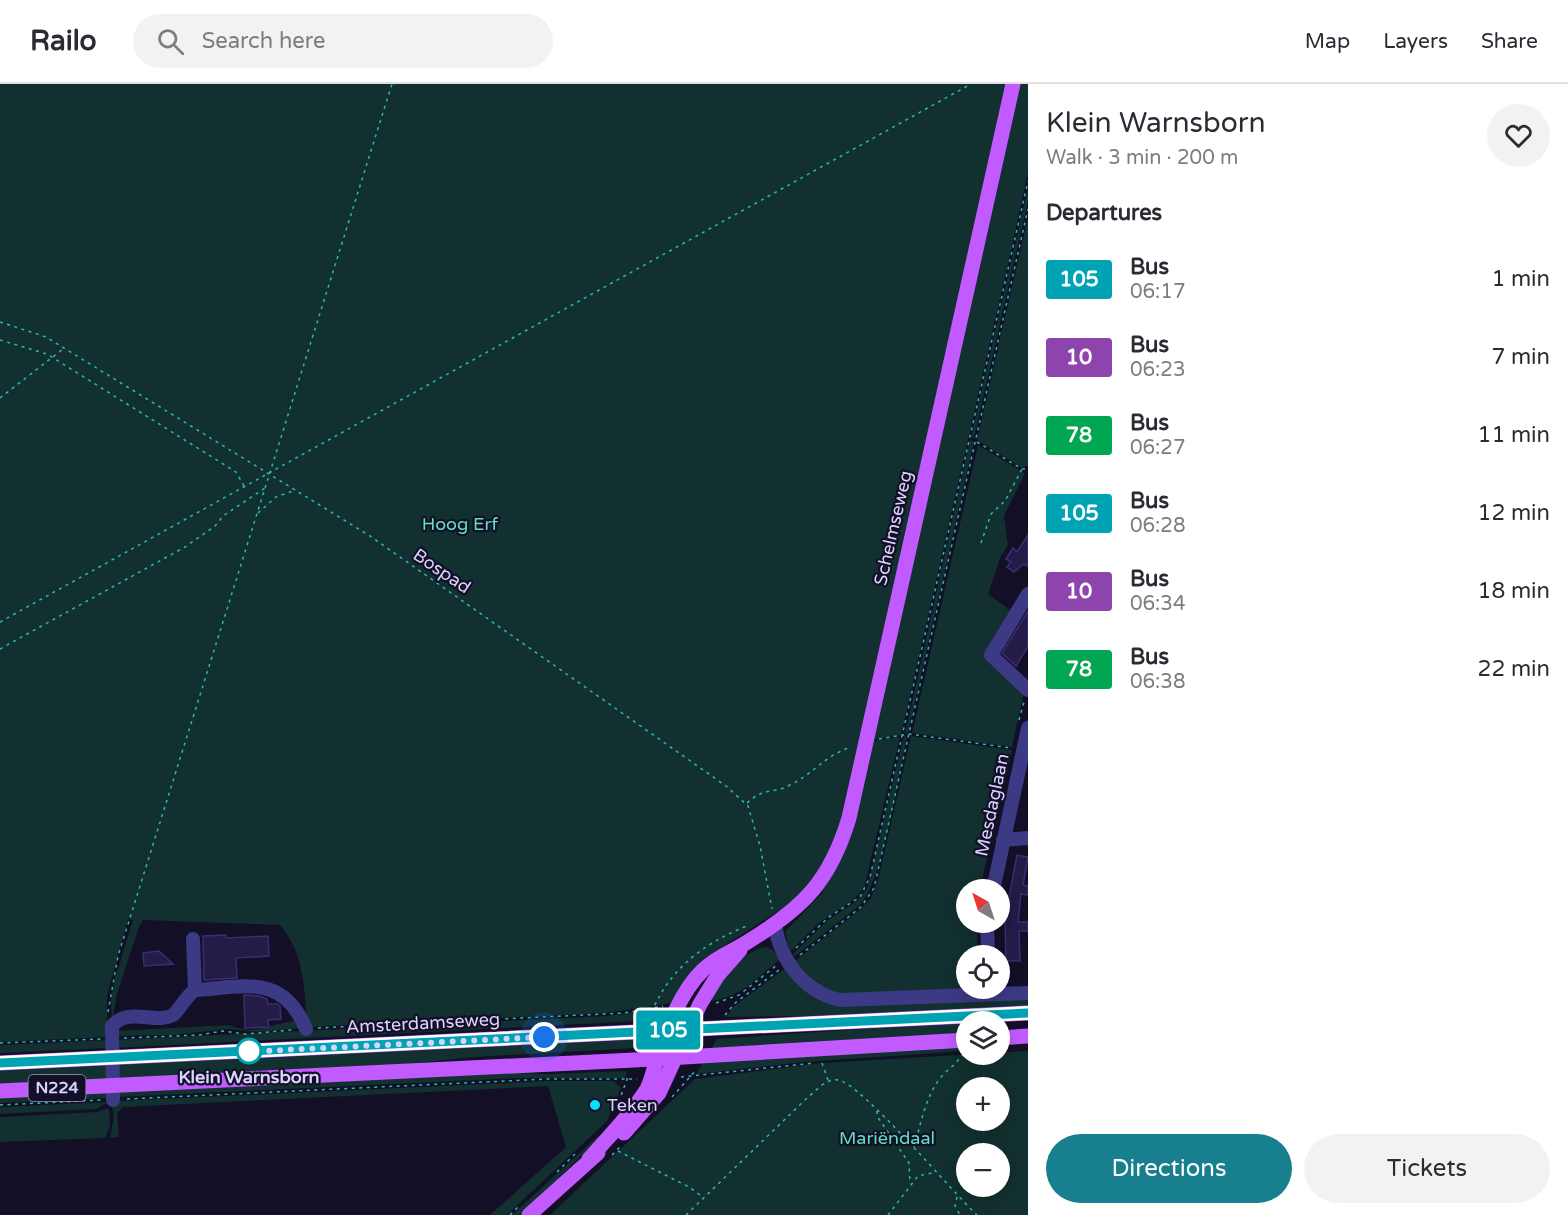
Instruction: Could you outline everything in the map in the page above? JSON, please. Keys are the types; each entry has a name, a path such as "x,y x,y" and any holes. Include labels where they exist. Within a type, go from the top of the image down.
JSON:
{"main road":[{"name":"Schelmseweg","path":"524,1211 631,1112 652,1078 657,1058 679,1005 701,971 726,952 746,943 798,909 816,889 831,866 849,818 1013,84"},
{"name":"Schelmseweg","path":"584,1155 643,1115 668,1078 687,1030 712,983 746,943"},
{"name":"Amsterdamseweg","path":"0,1063 1028,1013"},
{"path":"1010,1037 1028,1036"},
{"path":"657,1058 956,1047"},
{"name":"N224","path":"0,1091 113,1092 657,1058"}],"street":[{"path":"1028,594 992,655 1028,690"},
{"name":"Mesdaglaan","path":"995,879 1022,747 1028,728"},
{"path":"1002,840 1028,838"},
{"path":"775,925 779,945 811,988 840,1000 956,994"},
{"path":"193,939 195,990"},
{"path":"113,1092 111,1034 116,1022 127,1015 170,1017 186,997 195,990 265,987 281,993 299,1014 306,1029"},
{"path":"1010,993 1028,993"}],"path":[{"path":"111,1034 109,996 118,956 392,84"},
{"path":"0,622 971,84"},
{"path":"788,960 825,921 860,897 867,885 1028,184"},
{"path":"722,1003 739,995 861,907 870,897 878,877 1028,209"},
{"name":"Bospad","path":"0,322 30,330 64,349 297,490 476,608 672,746 747,803"},
{"path":"0,340 30,348 52,358 236,472 245,487"},
{"path":"0,398 64,349"},
{"path":"976,441 1022,469 1028,470"},
{"path":"981,543 992,514 1005,501 1022,469"},
{"path":"0,649 185,547 215,526 223,516 265,488"},
{"path":"257,514 276,497 297,490"},
{"path":"775,925 760,846 747,803 760,791 778,790 792,785 836,752 865,742 909,734 1022,747"},
{"name":"Amsterdamseweg","path":"0,1043 111,1034 306,1029 624,1013 654,1007"},
{"path":"914,1148 920,1120 931,1093 956,1058"},
{"path":"668,1078 821,1062 828,1080"},
{"path":"0,1105 113,1092 652,1078"},
{"path":"828,1080 845,1082 877,1110 956,1194"},
{"path":"686,1215 828,1080"},
{"path":"612,1117 624,1086"},
{"path":"877,1110 877,1116 909,1163 910,1184"},
{"path":"617,1150 689,1187 704,1198"},
{"path":"553,1175 584,1155"},
{"path":"888,1215 918,1176 936,1172"},
{"path":"958,1197 955,1206 960,1215"},
{"path":"959,1197 977,1215"},
{"path":"510,1215 524,1211"}],"green space":[{"name":"Hoog Erf","path":"0,84 1008,84 843,816 832,849 815,877 791,903 703,959 688,977 672,1003 606,1013 308,1027 299,961 295,949 280,925 143,920 117,994 112,1023 111,999 114,982 133,920 128,919 107,996 107,1037 0,1042"},
{"path":"1018,84 1028,84 1028,172 1012,246 901,735 871,740"},
{"path":"1028,188 1028,201 974,438 971,437"},
{"path":"1028,217 1028,465 1022,468 977,440"},
{"path":"970,440 974,442 908,733 905,734"},
{"path":"978,445 1025,473 1004,516 1008,545 1000,558 988,594 1010,610 985,652 1024,693 1012,747 912,733"},
{"path":"904,736 907,736 883,851 868,892 860,905 795,956 793,954 828,920 857,901 867,889"},
{"path":"911,736 1012,750 982,879 956,879 956,933 977,933 978,945 956,945 956,990 837,996 811,983 795,961 862,908 871,898 878,880"},
{"path":"900,737 864,888 853,900 819,923 790,952 785,932 821,894 843,856 870,741"},
{"path":"766,947 773,950 780,959 740,991 711,1001 718,985 732,968 750,953"},
{"path":"787,967 815,997 1010,999 1010,997 1028,997 1028,1008 884,1015 726,1017 733,1007"},
{"path":"650,1010 645,1025 640,1021 115,1048 114,1040 607,1016"},
{"path":"299,1021 303,1028 258,1032 227,1029 174,1035 113,1036 113,1031 229,1025 248,1030"},
{"path":"956,1023 956,1034 712,1048 716,1039"},
{"path":"639,1039 636,1048 475,1057 395,1065 117,1079 117,1064"},
{"path":"109,1040 108,1048 0,1053 0,1045"},
{"path":"956,1046 956,1052 804,1062 697,1074 703,1061"},
{"name":"Mariëndaal","path":"1028,1051 1028,1215 550,1215 695,1079 820,1063 956,1055 956,1065 1010,1065 1010,1052"},
{"path":"107,1064 109,1079 0,1085 0,1069"},
{"path":"627,1071 625,1078 520,1078 117,1097 116,1090 485,1072 547,1074"},
{"path":"547,1081 614,1081 621,1088 607,1121 507,1215 490,1215 566,1147 548,1086 123,1107 117,1113 119,1137 110,1138 114,1116 112,1107 119,1101"},
{"path":"109,1091 110,1098 0,1103 0,1096"},
{"path":"108,1102 96,1109 0,1114 0,1107"},
{"path":"109,1108 110,1126 105,1138 0,1142 0,1117 97,1112"},
{"path":"599,1135 601,1137 520,1215 512,1215"}],"building":[{"path":"1028,535 1028,566 1024,564 1014,572 1007,567 1011,562 1006,559 1013,548 1017,552"},
{"path":"1028,611 1028,646 1016,666 1002,653"},
{"path":"1017,855 1028,857 1023,885 1028,886 1028,895 1021,894 1018,922 1028,922 1028,931 1019,931 1020,961 1010,961 1010,945 1006,945 1005,933 1010,933 1010,892"},
{"path":"226,935 226,938 268,936 269,956 236,958 237,978 204,980 203,936"},
{"path":"159,951 173,964 144,966 143,953"},
{"path":"244,995 259,996 267,999 268,1004 277,1004 280,1006 281,1019 268,1020 269,1027 245,1028"}],"bus line":[{"name":"105","path":"0,1063 1028,1013"}],"place":[{"name":"Klein Warnsborn","path":"249,1051"},
{"name":"Teken","path":"595,1105"}],"route":[{"path":"249,1051 243,1052 544,1037"}]}
